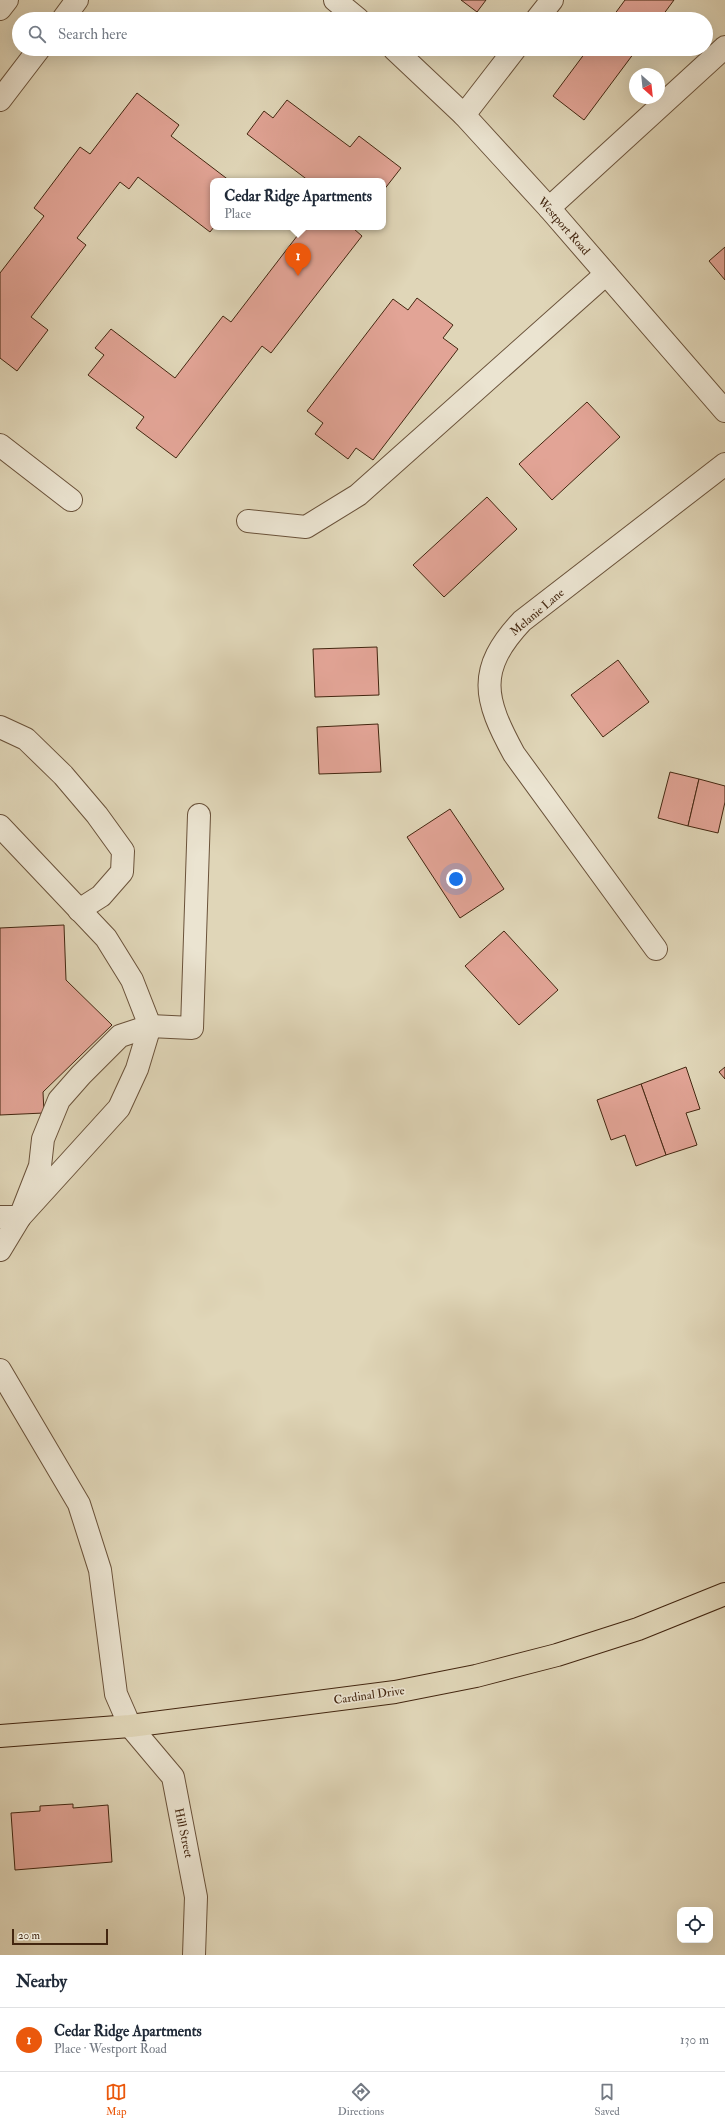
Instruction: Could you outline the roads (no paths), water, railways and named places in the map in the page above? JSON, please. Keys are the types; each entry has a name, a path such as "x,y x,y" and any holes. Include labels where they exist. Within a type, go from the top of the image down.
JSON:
{"main road":[{"name":"Cardinal Drive","path":"0,1736 130,1726 394,1692 476,1676 558,1655 638,1629 725,1594"}],"street":[{"path":"0,9 7,0"},
{"path":"68,12 77,0"},
{"path":"334,0 349,12"},
{"path":"543,12 552,0"},
{"path":"549,208 725,47"},
{"path":"0,100 34,56"},
{"name":"Westport Road","path":"401,56 464,115 549,208 725,411"},
{"path":"464,115 510,56"},
{"path":"248,521 306,527 358,495 606,274"},
{"path":"0,445 71,500"},
{"name":"Melanie Lane","path":"656,949 514,754 501,730 491,706 489,682 494,659 505,639 522,621 725,464"},
{"path":"0,727 26,739 63,776 97,815 123,851 122,872 101,896 79,910"},
{"path":"0,1250 10,1217 40,1166 43,1139 59,1100 120,1036 150,1026 192,1028 199,815"},
{"path":"0,826 106,938 132,980 150,1026 137,1069 119,1108 10,1217"},
{"name":"Hill Street","path":"0,1370 79,1504 100,1570 116,1694 130,1726 173,1777 196,1897 194,1955"}],"place":[{"name":"Cedar Ridge Apartments","path":"298,276"}]}
